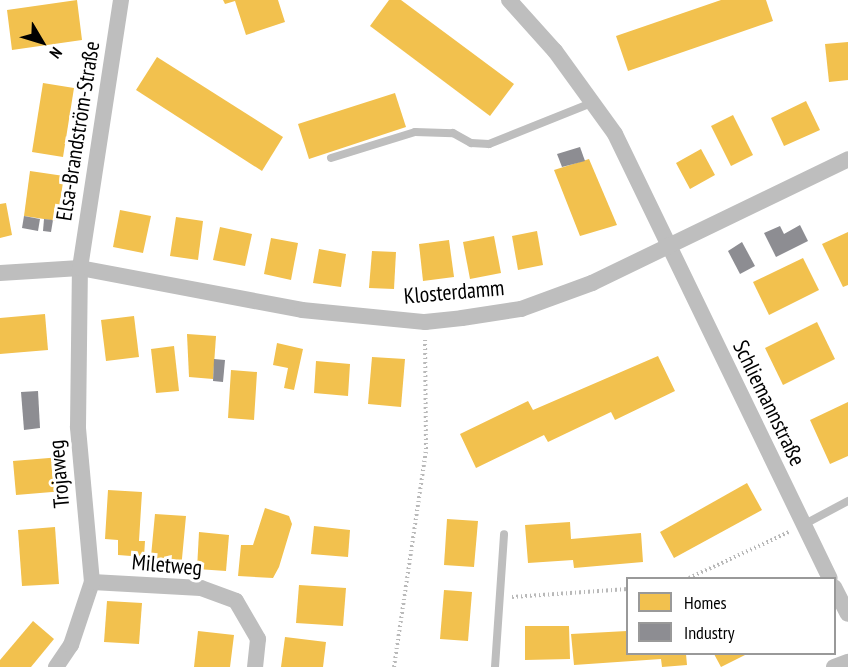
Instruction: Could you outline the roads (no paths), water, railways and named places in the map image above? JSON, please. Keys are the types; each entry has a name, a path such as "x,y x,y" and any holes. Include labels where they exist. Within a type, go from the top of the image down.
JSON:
{"street":[{"name":"Elsa-Brandström-Straße","path":"80,268 121,0"},
{"name":"Schliemannstraße","path":"508,0 594,102 615,135 829,577"},
{"name":"Klosterdamm","path":"0,273 80,268 302,310 425,322 521,309 592,284 848,159"},
{"name":"Trojaweg","path":"56,667 70,645 92,582 78,427 80,268"},
{"name":"Miletweg","path":"92,582 201,588 236,601 258,639 255,667"},
{"path":"836,591 848,614"},
{"path":"834,667 848,662"}],"lane":[{"path":"331,158 415,132 453,133 471,142 489,144 594,102"},
{"path":"803,526 848,501"},
{"path":"495,667 504,534"}]}
